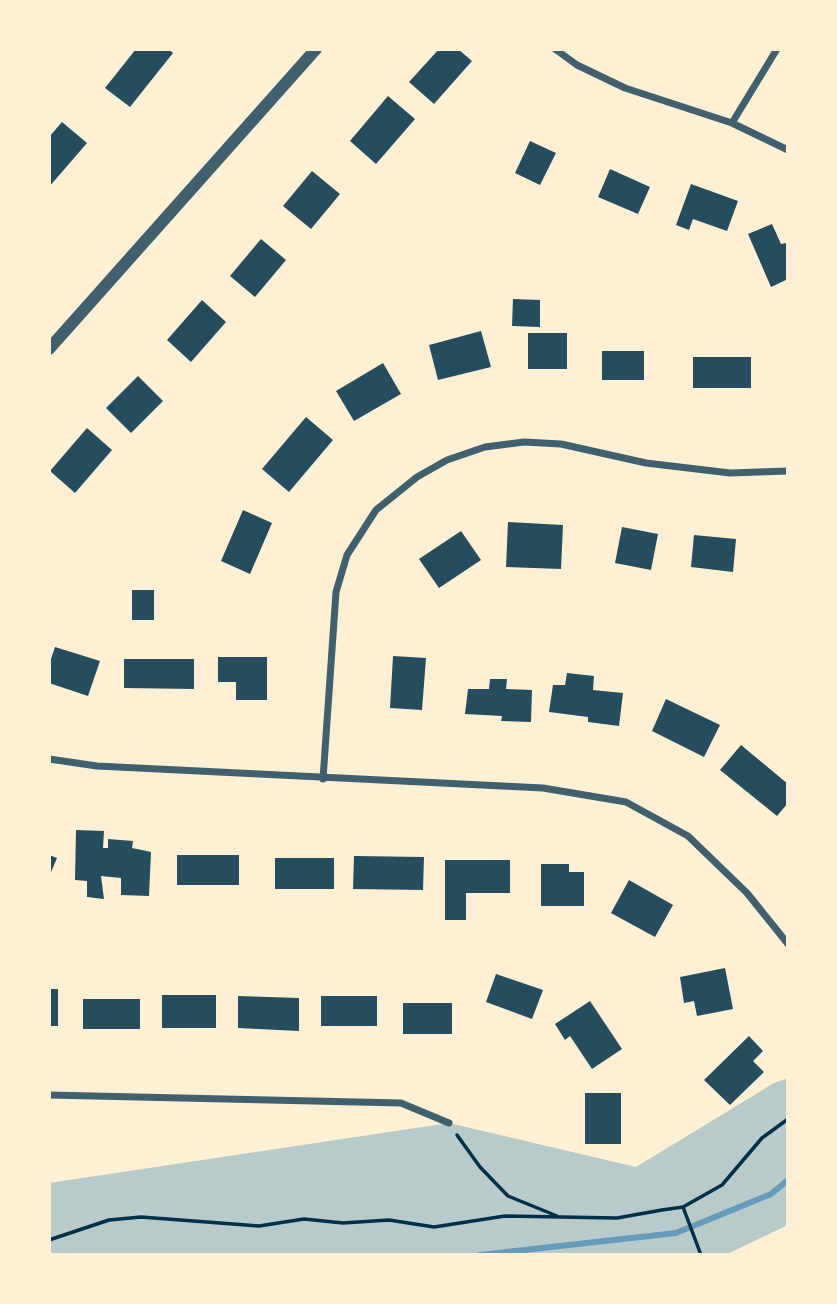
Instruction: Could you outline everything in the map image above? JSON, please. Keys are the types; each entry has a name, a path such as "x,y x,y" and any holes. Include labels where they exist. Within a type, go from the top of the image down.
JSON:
{"street":[{"path":"49,349 316,49"},
{"path":"555,49 577,65 625,88 732,122 788,150"},
{"path":"732,122 777,49"},
{"path":"323,779 336,592 347,555 376,510 417,477 447,460 485,447 524,442 561,444 646,463 730,473 788,471"},
{"path":"49,759 97,766 543,788 626,802 688,836 747,893 788,944"},
{"path":"49,1095 401,1103 449,1123"}],"path":[{"path":"49,1240 109,1220 141,1217 259,1226 304,1219 343,1223 389,1220 434,1227 505,1216 617,1217 683,1207 722,1185 762,1138 788,1119"},
{"path":"449,1123 480,1167 508,1196 559,1216"},
{"path":"683,1207 701,1255"}],"shaded area":[{"path":"788,1078 788,1225 725,1255 49,1255 49,1183 449,1123 636,1167 774,1083"}],"building":[{"path":"136,49 168,49 173,53 130,107 105,88"},
{"path":"439,49 458,49 472,61 434,104 409,82"},
{"path":"388,96 415,119 376,164 350,141"},
{"path":"62,122 87,143 49,187 49,137"},
{"path":"530,141 556,153 540,185 515,173"},
{"path":"610,169 650,187 638,214 598,197"},
{"path":"312,171 340,194 311,229 283,206"},
{"path":"691,184 738,201 727,231 693,219 689,230 676,225"},
{"path":"772,224 781,244 786,243 788,248 788,279 771,287 748,234"},
{"path":"261,239 286,260 255,297 230,276"},
{"path":"513,299 540,300 540,327 512,326"},
{"path":"202,300 226,322 191,362 167,340"},
{"path":"481,331 491,367 438,380 429,345"},
{"path":"528,333 567,333 567,369 528,369"},
{"path":"602,351 644,351 644,380 602,380"},
{"path":"693,357 751,357 751,388 693,388"},
{"path":"383,363 401,394 354,421 336,391"},
{"path":"138,376 163,401 131,433 106,408"},
{"path":"306,417 333,440 289,492 262,469"},
{"path":"87,428 112,450 75,493 50,471"},
{"path":"243,510 272,523 250,574 221,561"},
{"path":"508,522 563,525 561,569 506,567"},
{"path":"622,527 658,534 651,570 615,563"},
{"path":"461,531 481,560 439,588 419,559"},
{"path":"694,535 736,539 733,572 691,567"},
{"path":"132,590 154,590 154,620 132,620"},
{"path":"55,647 100,661 88,696 49,683 49,665"},
{"path":"393,656 426,658 422,710 390,708"},
{"path":"218,657 267,657 267,700 236,700 236,682 218,682"},
{"path":"124,659 194,659 194,689 124,688"},
{"path":"567,673 594,676 593,690 623,693 619,726 588,722 588,717 549,712 553,685 565,685"},
{"path":"490,679 507,679 506,689 532,690 531,722 501,721 502,716 465,714 468,689 489,689"},
{"path":"666,699 720,725 704,757 652,731"},
{"path":"741,745 788,784 788,803 777,816 720,770"},
{"path":"76,830 104,831 103,848 108,848 108,839 133,841 132,848 151,852 149,896 121,895 121,878 101,876 104,899 87,897 87,881 75,880"},
{"path":"49,855 57,858 49,877"},
{"path":"177,855 239,855 239,885 177,885"},
{"path":"354,856 424,857 423,890 353,889"},
{"path":"275,858 334,858 334,889 275,889"},
{"path":"445,860 510,860 510,893 466,893 466,920 445,920"},
{"path":"541,864 569,864 569,872 584,872 584,906 541,906"},
{"path":"629,880 673,905 655,937 611,913"},
{"path":"725,968 733,1009 697,1016 694,1001 684,1003 680,977"},
{"path":"496,974 543,990 532,1019 486,1002"},
{"path":"49,989 58,989 58,1026 49,1026"},
{"path":"162,995 216,995 216,1028 162,1028"},
{"path":"238,996 299,998 299,1031 238,1028"},
{"path":"321,996 377,996 377,1026 321,1026"},
{"path":"83,999 140,999 140,1029 83,1029"},
{"path":"590,1001 622,1049 592,1069 570,1036 565,1040 555,1024"},
{"path":"403,1003 452,1003 452,1034 403,1034"},
{"path":"749,1036 763,1051 753,1061 764,1072 730,1105 704,1080"},
{"path":"585,1093 621,1093 621,1144 585,1144"}],"waterway":[{"path":"480,1255 676,1233 771,1194 788,1180"}]}
